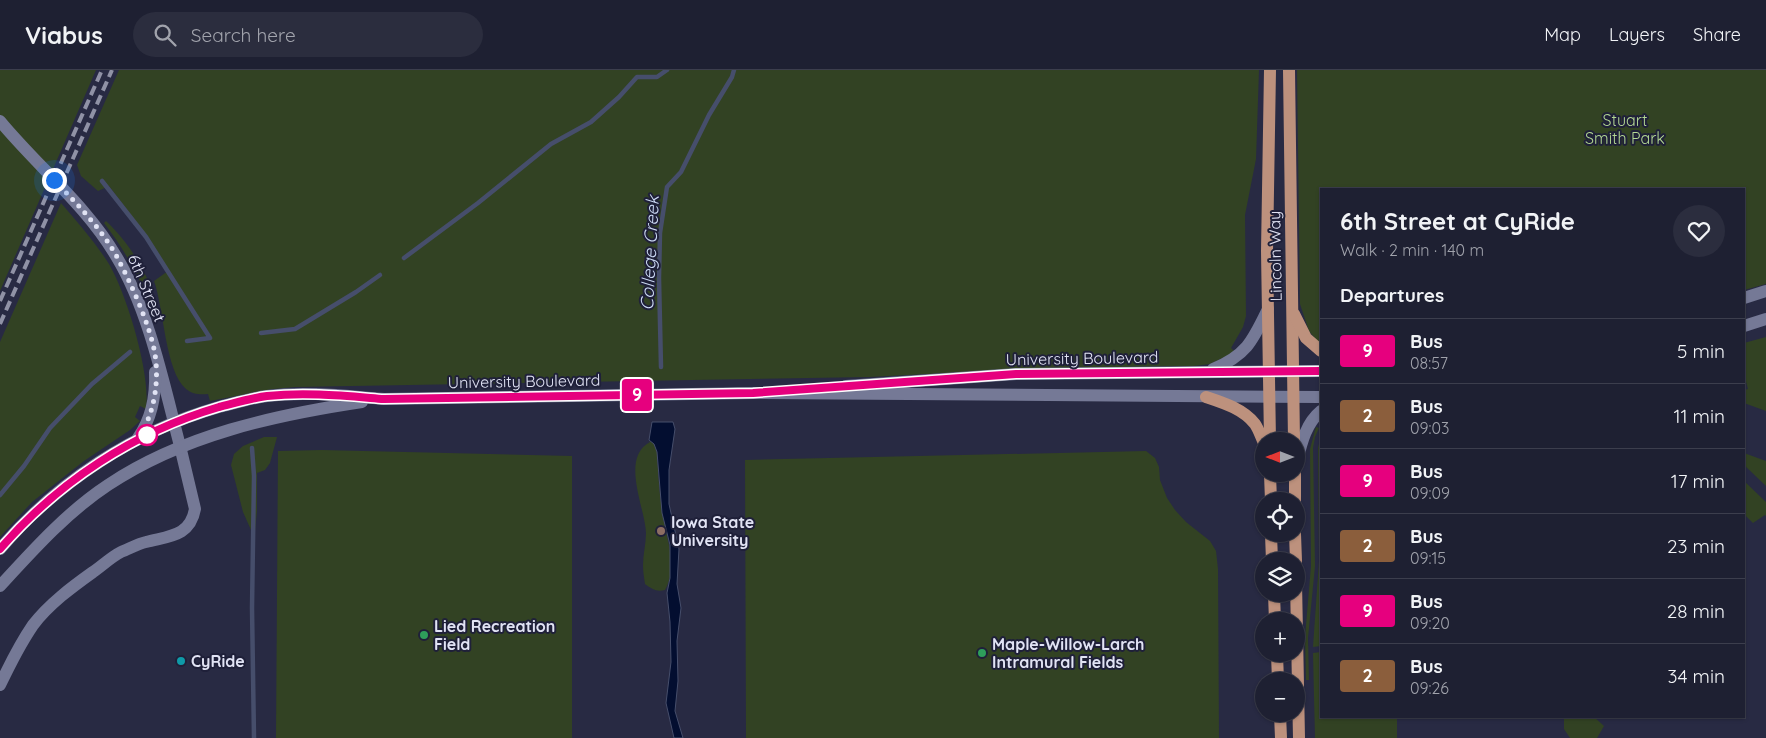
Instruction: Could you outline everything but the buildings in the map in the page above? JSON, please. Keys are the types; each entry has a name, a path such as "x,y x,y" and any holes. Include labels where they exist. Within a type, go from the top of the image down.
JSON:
{"main road":[{"name":"Lincoln Way","path":"1270,70 1268,309 1270,432"},
{"name":"Lincoln Way","path":"1289,70 1294,432"},
{"name":"6th Street","path":"0,122 18,144 78,204 117,257 133,290 147,326 174,422 195,510 193,519 178,534 144,542 119,553 67,591 34,624 16,653 0,685"},
{"path":"1745,298 1766,292"},
{"path":"1207,372 1230,362 1242,353 1258,329 1268,309"},
{"path":"1292,309 1306,338 1320,350"},
{"path":"1745,326 1766,320"},
{"path":"136,440 148,420 153,406 156,387 155,354"},
{"name":"University Boulevard","path":"753,393 1016,374 1320,370"},
{"name":"University Boulevard","path":"0,549 32,514 52,497 94,466 136,440 174,422 235,403 266,396 332,394 384,399 753,393 1320,398"},
{"path":"1206,398 1234,407 1255,425 1258,432"},
{"name":"University Boulevard","path":"0,586 56,527 82,505 109,485 180,446 268,420 384,399"},
{"path":"1305,436 1308,426 1320,412"},
{"path":"1296,602 1299,738"},
{"path":"1280,722 1281,738"}],"green space":[{"path":"0,70 96,70 0,291"},
{"path":"119,70 1259,70 1256,159 1245,215 1246,316 1243,327 1231,348 1235,352 1210,364 1194,366 1046,368 869,377 295,387 273,389 210,401 208,394 196,394 186,389 179,380 169,354 154,281 168,271 146,235 109,186 98,191 81,176 77,165"},
{"name":"Stuart Smith Park","path":"1297,70 1766,70 1766,284 1745,290 1745,188 1320,188 1320,345 1309,331 1300,304"},
{"path":"61,203 104,256 116,278 130,314 141,356 147,394 146,409 140,406 135,417 140,421 130,430 84,461 32,502 0,537 0,342"},
{"path":"106,221 125,241 149,282 157,310 157,323 135,271 121,246 104,223"},
{"path":"1766,337 1766,411 1745,403 1745,390 1748,389 1745,378 1745,343"},
{"path":"1316,427 1319,428 1313,448 1315,566 1308,638 1309,680 1306,680 1305,637 1311,566 1310,449"},
{"path":"264,437 277,437 270,463 265,470 257,473 255,531 251,530 243,512 231,465 234,454 243,446"},
{"path":"1320,439 1320,646 1313,647 1319,561 1318,448"},
{"path":"649,440 654,444 657,452 661,503 671,561 669,580 665,590 662,591 654,590 645,584 643,572 646,533 635,471 641,449 650,442"},
{"name":"Lied Recreation Field","path":"322,450 572,456 572,738 276,738 278,451"},
{"name":"Maple-Willow-Larch Intramural Fields","path":"1146,451 1155,458 1159,467 1160,480 1167,498 1175,510 1186,522 1210,541 1216,551 1218,569 1219,738 746,738 745,460"},
{"path":"1745,453 1766,461 1766,486 1745,466"},
{"path":"1745,482 1766,502 1766,516 1753,523 1745,515"},
{"path":"1320,652 1320,718 1397,718 1397,738 1315,738 1313,653"},
{"path":"1564,718 1595,718 1604,726 1597,738 1570,738 1564,729"}],"water":[{"path":"652,422 673,422 675,429 669,470 669,504 679,549 677,584 681,608 677,641 678,681 675,711 683,738 674,738 666,703 671,662 667,593 670,578 670,545 662,513 657,452 654,444 649,440"}],"waterway":[{"path":"404,258 478,203 551,144 591,122 619,97 637,77 657,77 667,70"},
{"name":"College Creek","path":"661,367 660,233 667,187 681,172 734,70"},
{"path":"102,181 146,237 210,338 187,341"},
{"path":"261,333 295,329 380,275"},
{"path":"0,495 24,466 50,428 92,384 130,352"},
{"path":"252,448 254,476 252,608 254,738"}],"railway":[{"path":"0,301 102,70"},
{"path":"0,324 112,70"}],"bus line":[{"name":"9","path":"0,549 32,514 52,497 94,466 136,440 156,429 186,417 244,400 266,396 332,394 384,399 753,393 1016,374 1320,371"}],"place":[{"name":"Iowa State University","path":"661,531"},
{"name":"Lied Recreation Field","path":"424,635"},
{"name":"Maple-Willow-Larch Intramural Fields","path":"982,653"},
{"name":"CyRide","path":"181,661"}],"route":[{"path":"54,180 78,204 117,257 133,290 147,326 155,354 156,387 153,406 142,432 147,435"}]}
